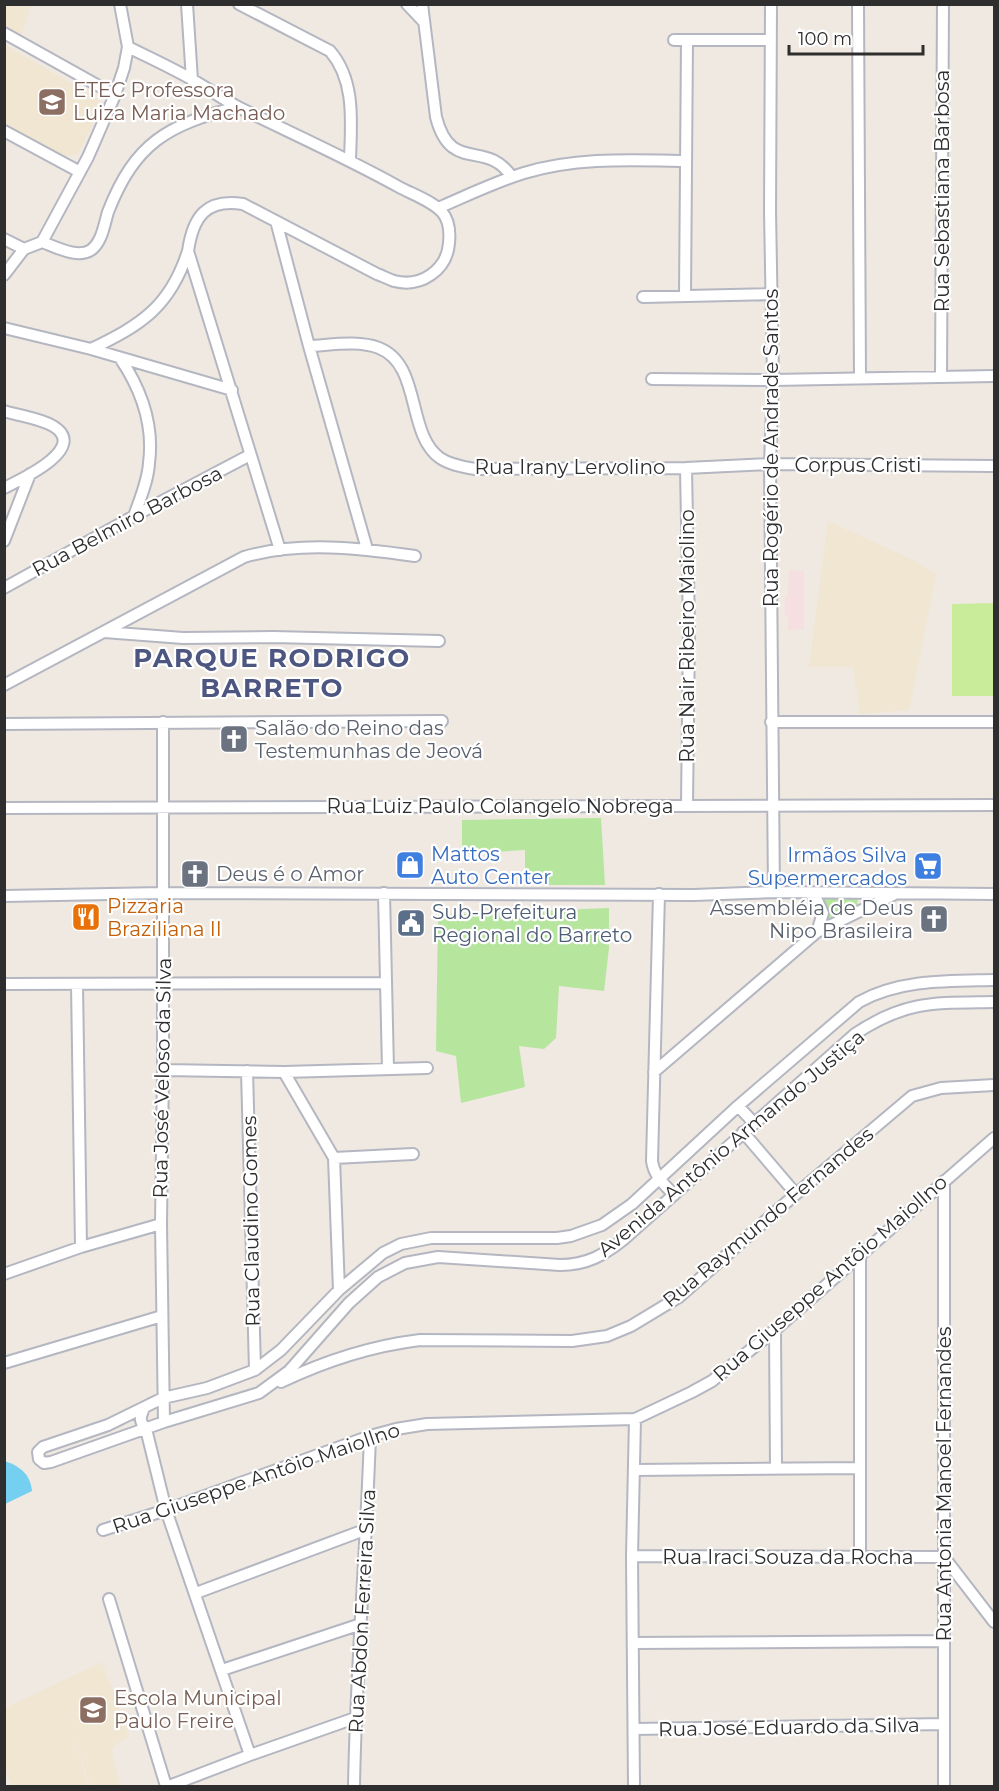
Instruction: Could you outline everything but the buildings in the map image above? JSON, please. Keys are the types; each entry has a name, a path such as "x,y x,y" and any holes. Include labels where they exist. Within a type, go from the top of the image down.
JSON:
{"street":[{"path":"42,242 80,172 115,95 124,68 128,47 120,4"},
{"path":"187,4 192,80"},
{"path":"239,4 330,51 339,61 345,74 351,114 350,160"},
{"path":"408,4 423,21"},
{"path":"422,4 440,133 454,149 462,153 499,161 512,177"},
{"name":"Rua Rogério de Andrade Santos","path":"771,4 773,380 770,464 774,892"},
{"path":"858,4 860,378"},
{"name":"Rua Sebastiana Barbosa","path":"941,377 943,4"},
{"path":"4,33 115,95"},
{"path":"674,40 771,40"},
{"path":"685,296 687,41"},
{"path":"91,349 119,336 143,320 165,299 175,283 188,251 190,235 196,220 206,209 218,203 230,201 243,204 377,274 395,281 406,282 431,276 442,266 450,236 444,215 438,208 350,160 237,107 192,80 128,47"},
{"path":"4,275 24,249 42,242 78,253 92,249 100,237 124,176 146,147 180,127 237,107"},
{"path":"4,131 80,172"},
{"path":"438,208 512,177 543,168 597,161 686,161"},
{"path":"276,221 367,549"},
{"path":"4,239 24,249"},
{"path":"188,251 280,550"},
{"path":"643,297 772,294"},
{"path":"4,328 91,349 232,390"},
{"name":"Rua Irany Lervolino","path":"309,346 369,345 393,355 403,370 430,448 440,458 461,466 476,469 686,468"},
{"path":"120,358 131,374 140,395 146,413 150,439 149,464 134,516"},
{"path":"652,379 773,380 994,376"},
{"path":"4,411 56,427 63,438 62,451 30,474 4,488"},
{"name":"Rua Belmiro Barbosa","path":"4,588 250,455"},
{"name":"Corpus Cristi","path":"686,468 770,464 994,466"},
{"name":"Rua Nair Ribeiro Maiolino","path":"686,468 689,629 687,805"},
{"path":"4,541 30,474"},
{"path":"4,685 244,557 280,550 358,548 415,556"},
{"path":"104,632 183,638 273,637 439,641"},
{"path":"4,724 442,720"},
{"name":"Rua José Veloso da Silva","path":"163,722 164,984 161,1224 164,1422"},
{"path":"771,722 994,722"},
{"name":"Rua Luiz Paulo Colangelo Nobrega","path":"4,808 994,805"},
{"path":"4,896 164,893 994,894"},
{"path":"384,893 388,1069"},
{"path":"654,1072 817,932 897,893"},
{"path":"659,894 652,1161 653,1169 659,1179 674,1195"},
{"path":"810,894 817,900 823,913 817,932"},
{"name":"Avenida Antônio Armando Justiça","path":"163,1398 207,1388 255,1370 289,1342 339,1290 383,1253 417,1239 452,1237 543,1239 581,1233 602,1225 659,1179 738,1106 859,1002 888,988 994,980"},
{"path":"4,984 386,983"},
{"path":"77,984 81,1247"},
{"name":"Avenida Antônio Armando Justiça","path":"144,1408 108,1425 43,1447 38,1455 42,1462 47,1463 164,1422 259,1393 289,1371 357,1296 378,1277 405,1263 438,1257 560,1265 589,1262 613,1248 855,1034 875,1021 891,1013 918,1006 994,1002"},
{"path":"163,1070 284,1072 427,1068"},
{"name":"Rua Claudino Gomes","path":"248,1071 255,1370"},
{"path":"284,1072 334,1158 339,1290"},
{"name":"Rua Raymundo Fernandes","path":"259,1393 315,1366 371,1348 420,1340 572,1341 608,1336 631,1326 679,1297 912,1096 941,1088 994,1085"},
{"path":"738,1106 754,1123"},
{"path":"743,1132 796,1194"},
{"name":"Rua Giuseppe Antôio Maiollno","path":"103,1530 166,1510 370,1436 396,1429 427,1425 635,1419 712,1381 860,1257 994,1138"},
{"path":"334,1158 414,1154"},
{"name":"Rua Antonia Manoel Fernandes","path":"944,1181 944,1786"},
{"path":"4,1274 81,1247 161,1224"},
{"path":"860,1257 860,1557"},
{"path":"4,1363 162,1316"},
{"path":"774,1330 776,1468"},
{"path":"289,1342 315,1366"},
{"path":"163,1398 144,1408 140,1418 141,1423 146,1429 166,1510 250,1755"},
{"path":"634,1786 632,1556 635,1419"},
{"name":"Rua Abdon Ferreira Silva","path":"354,1786 355,1718 367,1529 370,1436"},
{"path":"634,1470 860,1468"},
{"path":"196,1593 367,1529"},
{"name":"Rua Iraci Souza da Rocha","path":"632,1556 944,1557"},
{"path":"944,1557 994,1622"},
{"path":"109,1599 168,1786 355,1718"},
{"path":"222,1670 361,1624"},
{"path":"633,1643 943,1641"},
{"name":"Rua José Eduardo da Silva","path":"634,1729 944,1724"}],"shaded area":[{"path":"5,4 31,5 21,36 5,26"},
{"name":"ETEC Professora Luiza Maria Machado","path":"5,45 98,99 99,110 78,154 65,158 5,124"},
{"path":"828,521 915,561 936,574 909,710 860,714 853,667 809,667"},
{"path":"789,570 804,571 804,629 788,630 785,596 788,597"},
{"path":"102,1662 129,1736 114,1746 112,1752 120,1786 90,1786 72,1729 88,1786 12,1786 5,1769 5,1708"}],"green space":[{"path":"994,603 994,696 952,696 952,604"},
{"path":"601,818 605,885 525,885 525,850 462,854 462,820"},
{"path":"857,896 858,907 827,922 819,898"},
{"path":"609,908 609,948 604,991 559,986 556,1038 544,1049 519,1046 525,1087 461,1103 456,1056 436,1051 438,915"}],"water":[{"path":"5,1461 24,1472 32,1491 5,1504"}],"place":[{"name":"ETEC Professora Luiza Maria Machado","path":"52,102"},
{"name":"Salão do Reino das Testemunhas de Jeová","path":"234,739"},
{"name":"Mattos Auto Center","path":"410,865"},
{"name":"Irmãos Silva Supermercados","path":"928,866"},
{"name":"Deus é o Amor","path":"195,874"},
{"name":"Pizzaria Braziliana II","path":"86,917"},
{"name":"Assembléia de Deus Nipo Brasileira","path":"934,919"},
{"name":"Sub-Prefeitura Regional do Barreto","path":"411,923"},
{"name":"Escola Municipal Paulo Freire","path":"93,1710"}],"district":[{"name":"PARQUE RODRIGO BARRETO","path":"272,673"}]}
